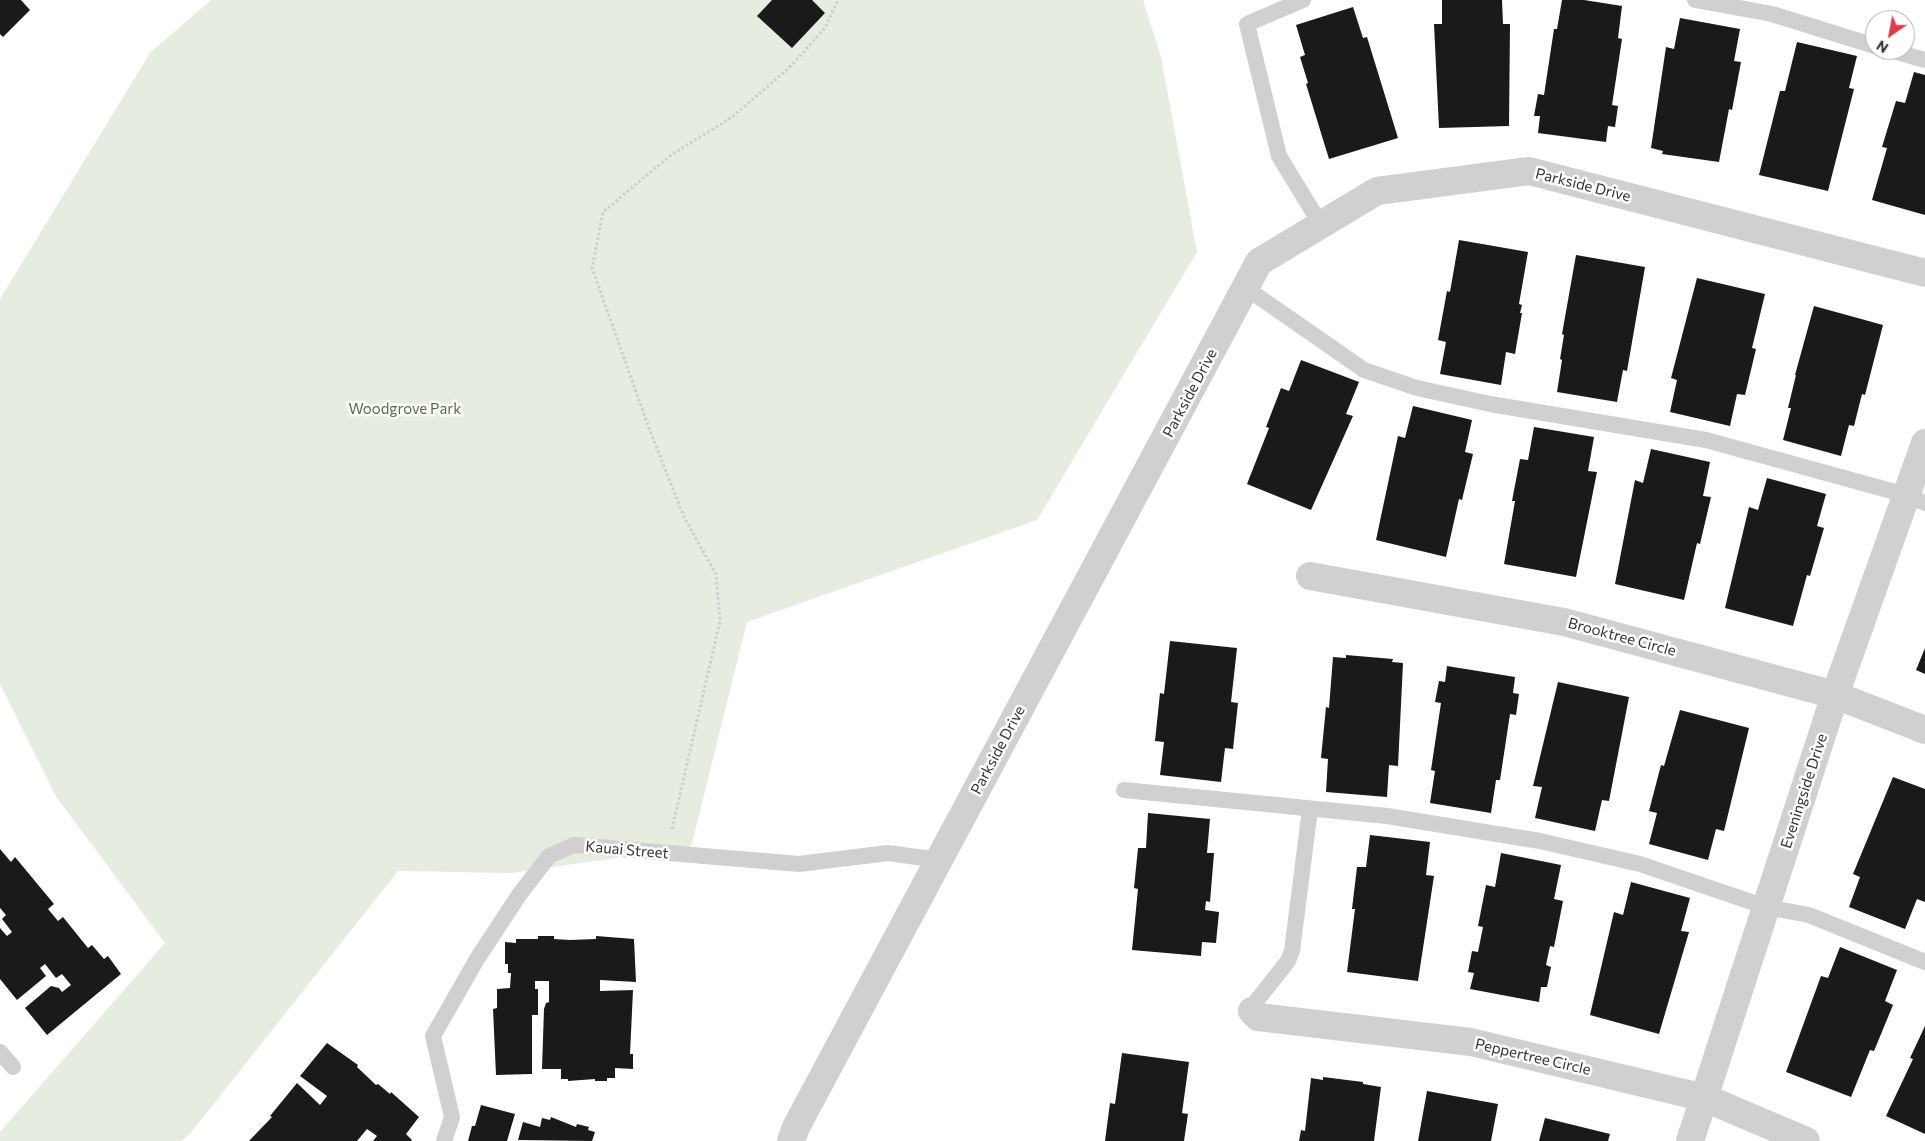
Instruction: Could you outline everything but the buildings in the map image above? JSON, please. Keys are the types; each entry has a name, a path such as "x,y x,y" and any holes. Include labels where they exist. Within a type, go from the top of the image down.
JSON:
{"street":[{"name":"Parkside Drive","path":"791,1141 796,1127 1259,262 1376,191 1529,171 1925,273"},
{"name":"Eveningside Drive","path":"1690,1141 1835,695 1916,499 1925,443"},
{"name":"Brooktree Circle","path":"1310,576 1564,622 1835,695 1925,730"},
{"name":"Peppertree Circle","path":"1252,1011 1258,1017 1471,1042 1705,1098 1806,1141"}],"lane":[{"path":"1303,0 1247,24 1279,156 1321,224"},
{"path":"1695,0 1772,14 1865,43"},
{"path":"1246,288 1364,370 1417,388 1490,404 1706,440 1916,499"},
{"path":"1124,790 1386,816 1540,841 1640,864 1766,907 1808,915 1925,962"},
{"path":"1252,1011 1254,1004 1288,960 1292,951 1310,808"},
{"name":"Kauai Street","path":"444,1141 452,1117 433,1036 477,959 524,889 549,856 574,845 799,864 888,853 939,860"},
{"path":"0,1052 13,1067"}],"path":[{"path":"672,832 720,621 716,574 684,517 650,431 592,268 603,212 671,155 732,118 788,70 825,28 838,0"}],"green space":[{"name":"Woodgrove Park","path":"211,0 1143,0 1161,57 1197,252 1037,520 747,622 691,847 512,873 398,871 189,1135 181,1141 0,1141 0,1132 165,943 55,795 0,684 0,299 150,53"}]}
